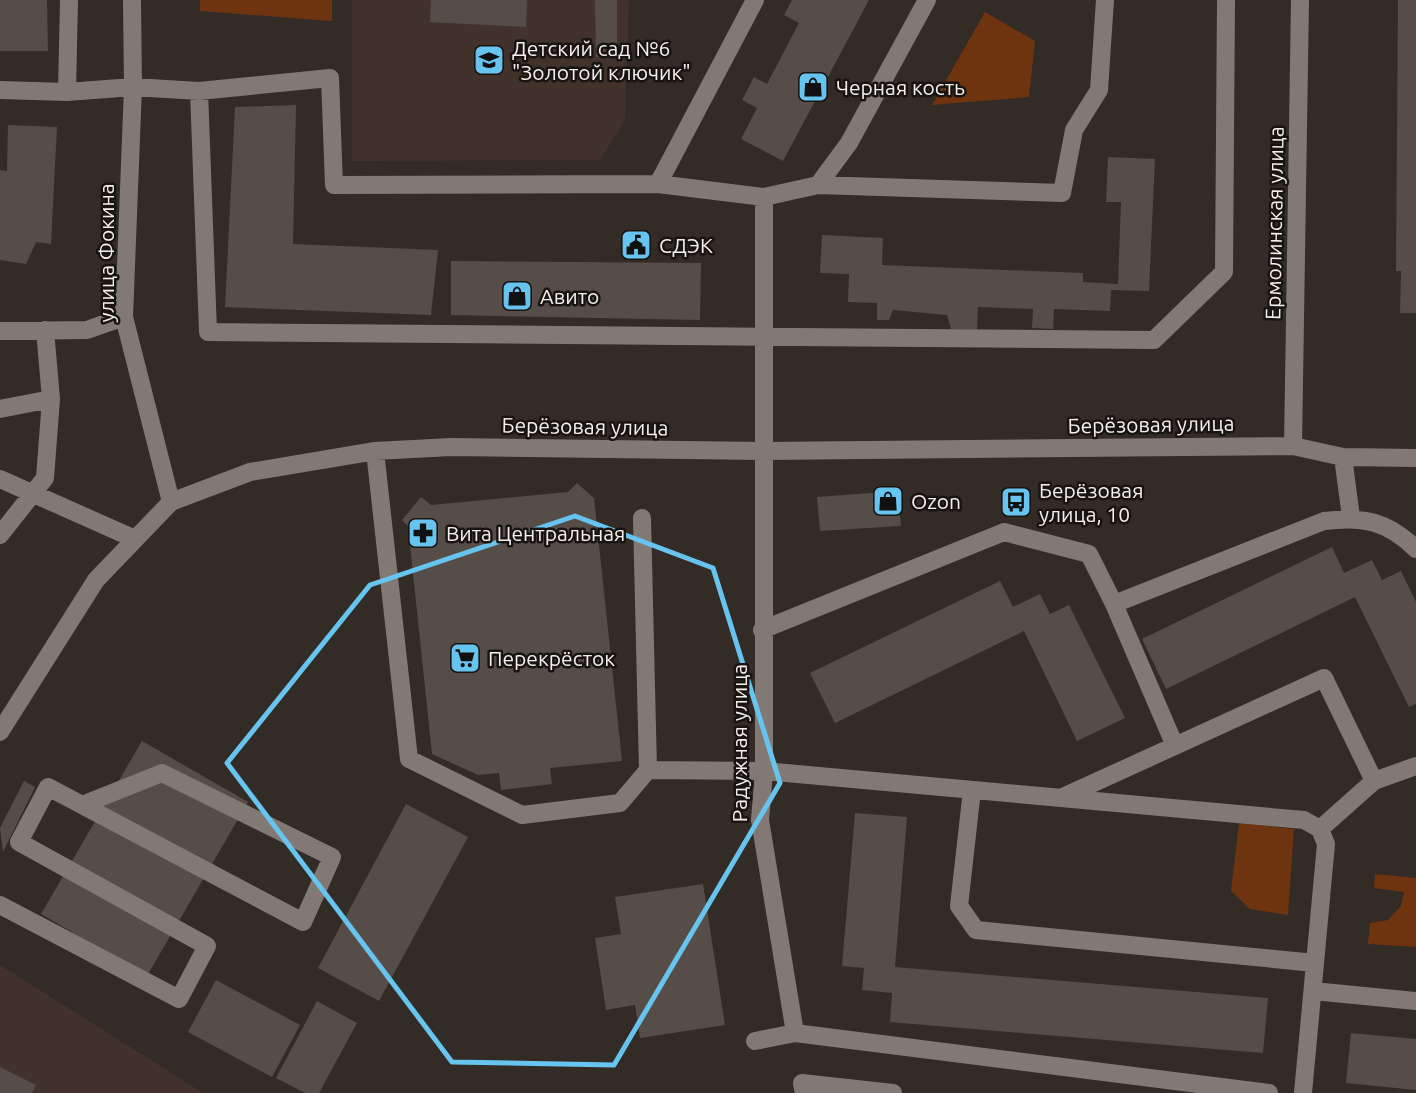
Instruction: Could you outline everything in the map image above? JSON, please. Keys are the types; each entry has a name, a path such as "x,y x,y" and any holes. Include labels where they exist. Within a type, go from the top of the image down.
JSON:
{"street":[{"path":"67,92 69,0"},
{"name":"улица Фокина","path":"132,0 132,87 124,317 171,502"},
{"path":"658,184 755,0"},
{"path":"818,185 849,143 927,0"},
{"path":"0,90 67,92 132,87 199,91 330,78 334,185 658,184 764,197 818,185 1062,193 1074,130 1099,90 1105,0"},
{"path":"199,91 208,332 1154,340 1224,272 1226,0"},
{"name":"Ермолинская улица","path":"1293,446 1300,0"},
{"name":"Радужная улица","path":"764,197 764,771 760,820 794,1033"},
{"path":"0,331 87,330 124,317"},
{"path":"0,535 45,478 51,399 44,330"},
{"path":"0,409 51,399"},
{"name":"Берёзовая улица","path":"0,732 96,580 135,539 171,502 250,472 375,451 451,447 764,451 1293,446 1343,457 1416,458"},
{"path":"375,451 410,759 522,814 620,803 648,770 642,518"},
{"path":"1343,457 1351,517"},
{"path":"0,479 135,539"},
{"path":"1114,604 1324,521 1351,517 1389,526 1416,549"},
{"path":"762,630 1004,532 1089,554 1114,604 1175,746"},
{"path":"1062,798 1324,678 1374,781"},
{"path":"1320,829 1374,781 1416,766"},
{"path":"648,770 764,771 1304,820 1320,829 1326,844 1303,1093"},
{"path":"0,905 179,999 207,946 19,842 48,788 303,922 332,857 162,773 82,805"},
{"path":"972,790 958,906 976,930 1315,963"},
{"path":"1313,991 1416,1001"},
{"path":"755,1041 794,1033 1269,1093"},
{"path":"803,1088 892,1093"}],"highlighted area":[{"path":"575,516 713,568 780,783 614,1065 452,1062 227,763 370,585"}],"shaded area":[{"path":"200,0 332,0 332,21 200,11"},
{"name":"Детский сад №6 \"Золотой ключик\"","path":"352,0 629,0 625,120 600,160 352,161"},
{"path":"985,12 1035,41 1029,97 932,105"},
{"path":"1239,823 1294,829 1288,915 1250,909 1231,891"},
{"path":"1375,874 1416,878 1416,947 1368,944 1370,923 1388,920 1401,906 1404,892 1374,888"},
{"path":"0,965 203,1093 0,1093"}],"building":[{"path":"0,0 47,0 48,51 0,51"},
{"path":"431,0 527,0 526,27 430,22"},
{"path":"595,0 617,0 617,57 596,57"},
{"path":"792,0 869,0 783,161 741,139 757,108 742,100 754,77 767,84 799,23 784,15"},
{"path":"1398,0 1416,0 1416,313 1400,313 1401,271 1396,271"},
{"path":"296,105 293,244 438,250 431,315 225,307 235,107"},
{"path":"8,125 57,127 51,244 36,242 26,264 0,260 0,170 7,171"},
{"path":"1108,157 1155,159 1149,291 1111,290 1110,311 1054,309 1053,329 1032,328 1033,309 978,307 977,330 951,329 947,315 893,310 889,320 877,320 877,303 848,302 849,274 820,273 822,235 883,238 882,265 1083,273 1083,282 1118,284 1121,202 1106,202"},
{"path":"451,261 701,263 700,320 451,315"},
{"path":"577,483 594,498 622,761 550,768 552,784 501,790 499,773 478,775 432,754 408,526 402,520 421,497 431,505 568,492"},
{"path":"898,491 901,526 820,531 817,497"},
{"path":"1332,547 1344,573 1372,560 1382,580 1401,571 1416,602 1416,704 1409,707 1355,597 1166,689 1142,639"},
{"path":"1000,581 1013,607 1040,594 1050,614 1069,605 1125,718 1077,741 1024,631 835,723 810,673"},
{"path":"142,741 248,802 147,976 41,914"},
{"path":"24,781 35,787 3,852 0,828"},
{"path":"406,804 468,837 379,1001 318,968"},
{"path":"855,813 907,817 895,967 1268,998 1263,1053 890,1022 892,993 862,990 864,968 842,966"},
{"path":"703,884 725,1025 640,1038 635,1005 606,1010 595,938 621,934 615,897"},
{"path":"216,980 300,1025 272,1077 188,1032"},
{"path":"317,1001 357,1023 319,1093 305,1093 276,1078"},
{"path":"1351,1033 1416,1039 1416,1090 1346,1083"},
{"path":"0,1067 36,1085 32,1093 0,1093"}],"place":[{"name":"Детский сад №6 \"Золотой ключик\"","path":"489,60"},
{"name":"Черная кость","path":"813,87"},
{"name":"СДЭК","path":"636,245"},
{"name":"Авито","path":"517,296"},
{"name":"Ozon","path":"888,501"},
{"name":"Берёзовая улица, 10","path":"1016,502"},
{"name":"Вита Центральная","path":"423,533"},
{"name":"Перекрёсток","path":"465,658"}]}
